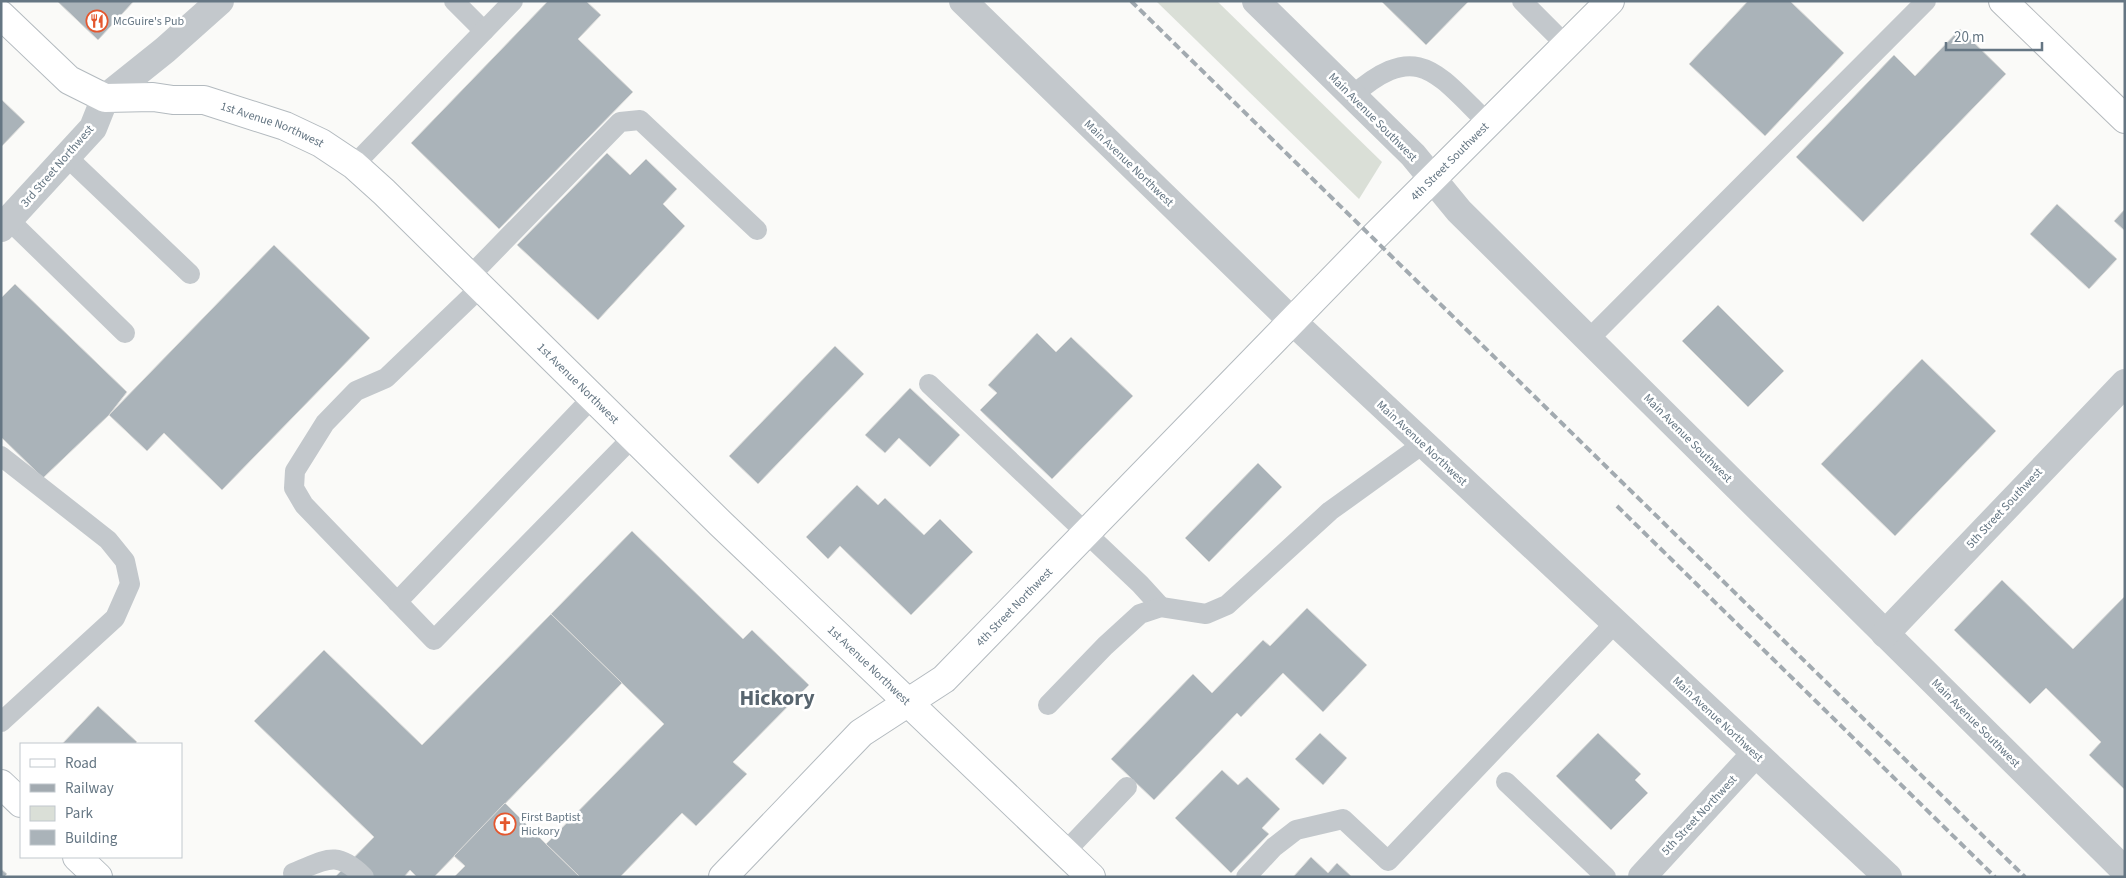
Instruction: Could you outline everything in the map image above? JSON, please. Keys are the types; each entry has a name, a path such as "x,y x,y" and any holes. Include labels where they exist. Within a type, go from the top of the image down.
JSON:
{"main road":[{"name":"4th Street Southwest","path":"1292,321 1610,1"},
{"path":"2003,1 2125,119"},
{"name":"1st Avenue Northwest","path":"1,15 69,80 105,98 153,97 173,100 204,100 285,126 321,143 354,165 475,281 721,524 909,701 1091,877"},
{"name":"4th Street Northwest","path":"735,873 861,734 944,678 1292,321"},
{"path":"1,784 20,802"},
{"path":"78,858 98,877"}],"street":[{"name":"3rd Street Northwest","path":"5,224 93,128 105,98 165,50 220,1"},
{"name":"Main Avenue Northwest","path":"963,1 1292,321 1888,877"},
{"name":"Main Avenue Southwest","path":"1268,5 1352,96 1413,155 1460,211 2125,871"},
{"name":"5th Street Southwest","path":"1885,634 2125,383"},
{"name":"5th Street Northwest","path":"1642,877 1756,754"}],"lane":[{"path":"454,1 484,31"},
{"path":"354,165 513,1"},
{"path":"1522,1 1566,45"},
{"path":"1589,339 1926,1"},
{"path":"1352,96 1372,78 1391,70 1414,65 1438,74 1488,123"},
{"path":"633,437 434,640 304,505 294,488 295,472 325,423 356,391 386,378 620,122 640,120 757,230"},
{"path":"67,157 190,274"},
{"path":"5,224 125,333"},
{"path":"930,384 1140,584 1160,607"},
{"path":"397,602 593,397"},
{"path":"1048,706 1105,646 1140,614 1160,607 1206,614 1227,605 1330,511 1423,444"},
{"path":"1,456 108,540 125,561 130,584 115,618 1,722"},
{"path":"1246,877 1274,847 1296,830 1343,819 1388,862 1615,623"},
{"path":"1506,782 1606,877"},
{"path":"1065,852 1127,787"},
{"path":"295,875 322,862 339,858 353,866 364,877"}],"green space":[{"path":"1156,1 1217,1 1382,162 1359,199"}],"building":[{"name":"McGuire's Pub","path":"57,1 134,1 98,40"},
{"path":"548,1 586,1 601,15 578,39 633,92 499,229 411,143"},
{"path":"1381,1 1469,1 1426,45"},
{"path":"1748,1 1790,1 1844,53 1765,136 1689,64"},
{"path":"1960,29 2006,74 1863,222 1796,157 1894,55 1915,76"},
{"path":"1,99 25,122 1,147"},
{"path":"607,153 630,175 646,159 677,189 663,204 685,226 598,320 517,245"},
{"path":"2057,204 2117,259 2089,289 2030,234"},
{"path":"2125,209 2125,231 2114,221"},
{"path":"274,245 370,338 222,490 164,433 147,451 109,415"},
{"path":"15,284 127,392 109,415 43,478 1,437 1,298"},
{"path":"1718,305 1784,371 1748,407 1682,341"},
{"path":"1037,333 1056,352 1071,337 1133,396 1052,479 980,410 997,393 988,385"},
{"path":"835,346 864,374 758,484 729,456"},
{"path":"1922,359 1996,431 1895,536 1821,464"},
{"path":"910,388 960,435 930,467 899,438 885,453 865,435"},
{"path":"1258,463 1282,487 1209,562 1185,538"},
{"path":"857,485 878,505 885,498 924,535 940,519 973,552 911,615 840,546 828,559 806,537"},
{"path":"632,531 743,639 752,630 809,685 733,762 747,774 696,826 682,813 620,877 580,877 546,844 664,724 551,614"},
{"path":"2002,580 2073,649 2125,596 2125,790 2089,755 2101,742 2046,688 2030,704 1954,630"},
{"path":"1307,608 1367,665 1323,712 1283,673 1241,717 1237,713 1154,800 1111,759 1193,674 1212,693 1263,640 1270,646"},
{"path":"551,614 622,683 434,877 417,877 410,870 404,877 335,877 374,837 254,721 324,650 422,745"},
{"path":"98,706 137,742 136,743 63,743"},
{"path":"1320,733 1347,758 1323,785 1295,759"},
{"path":"1598,733 1641,774 1635,780 1648,793 1611,830 1556,776"},
{"path":"1222,770 1238,785 1247,777 1280,809 1262,828 1269,834 1231,873 1175,818"},
{"name":"First Baptist Hickory","path":"505,803 580,877 454,877 465,866 454,856"},
{"path":"1311,857 1328,873 1337,863 1352,877 1293,877"},
{"path":"1,869 7,874 4,877 1,877"}],"railway":[{"path":"1131,1 2025,877"},
{"path":"1617,506 1995,877"}],"place":[{"name":"McGuire's Pub","path":"97,21"},
{"name":"First Baptist Hickory","path":"505,824"}],"district":[{"name":"Hickory","path":"777,697"}]}
